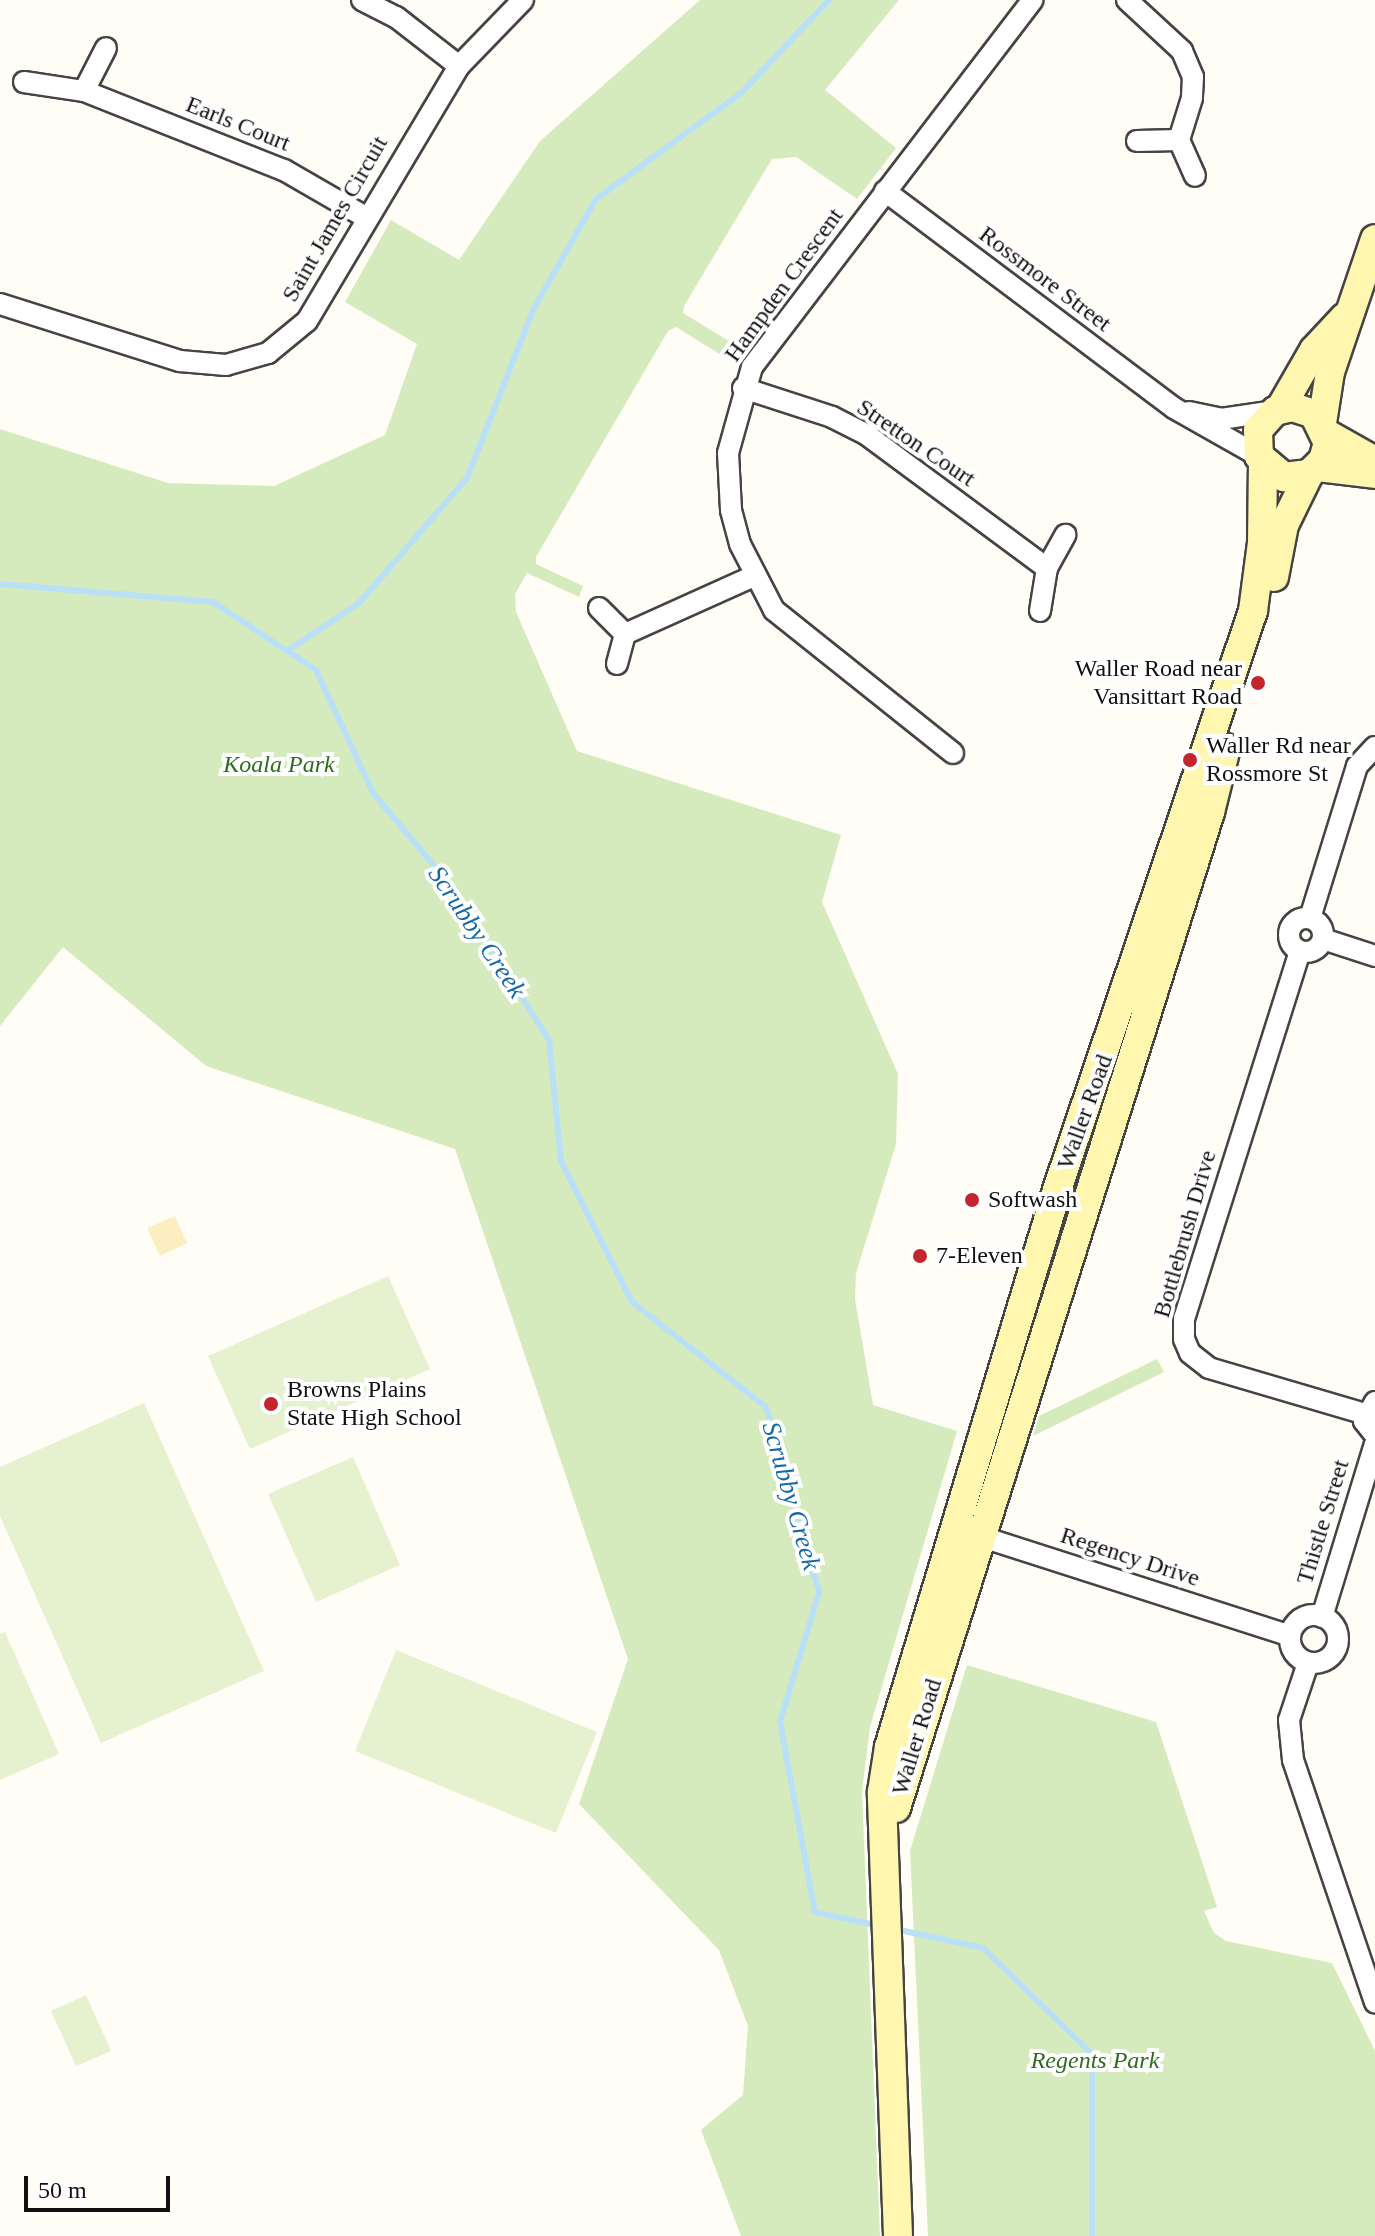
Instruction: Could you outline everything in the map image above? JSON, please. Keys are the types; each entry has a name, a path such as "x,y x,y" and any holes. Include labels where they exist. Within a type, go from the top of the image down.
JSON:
{"street":[{"path":"362,0 396,17 459,66"},
{"name":"Saint James Circuit","path":"0,304 180,361 226,365 268,353 307,321 459,66 523,0"},
{"name":"Hampden Crescent","path":"953,753 803,637 774,610 740,544 728,484 728,453 743,388 752,367 1033,0"},
{"path":"1127,0 1182,51 1193,77 1192,98 1179,140 1195,176"},
{"path":"84,91 106,48"},
{"name":"Earls Court","path":"24,82 84,91 284,170 367,218"},
{"path":"1137,141 1179,140"},
{"name":"Rossmore Street","path":"885,191 1174,408 1261,459"},
{"name":"Waller Road","path":"967,1532 1030,1279 1210,812 1267,608 1284,525 1327,452 1324,428 1330,372 1375,239"},
{"name":"Waller Road","path":"898,2236 882,1792 889,1747 1058,1288 1128,1029 1253,611 1262,543 1258,430 1278,410 1314,350 1353,307"},
{"name":"Stretton Court","path":"743,388 832,417 867,435 1047,568"},
{"name":"Rossmore Street","path":"1174,408 1221,419 1278,410"},
{"path":"1278,410 1303,409 1324,428 1375,461"},
{"path":"1261,459 1284,477 1314,471 1375,474"},
{"path":"1040,611 1047,568 1065,535"},
{"path":"625,634 754,576"},
{"path":"599,608 625,634"},
{"path":"617,664 625,634"},
{"path":"1310,918 1357,766 1375,747"},
{"path":"1310,918 1320,923 1323,939 1316,949 1300,951 1288,932 1299,919 1310,918"},
{"path":"1323,939 1375,956"},
{"name":"Bottlebrush Drive","path":"1300,951 1184,1318 1184,1339 1190,1353 1209,1368 1370,1408"},
{"path":"1030,1279 1058,1288"},
{"path":"1370,1408 1366,1428 1375,1435"},
{"name":"Thistle Street","path":"1322,1617 1375,1444"},
{"name":"Regency Drive","path":"967,1532 1290,1636"},
{"path":"1322,1617 1336,1629 1337,1647 1326,1661 1308,1663 1294,1653 1290,1636 1302,1619 1322,1617"},
{"path":"1308,1663 1289,1720 1293,1760 1368,1955 1375,2002"}],"green space":[{"name":"Koala Park","path":"700,0 899,0 825,90 896,148 857,199 796,157 772,159 684,306 683,313 742,349 734,363 676,327 668,331 536,557 536,564 583,586 579,597 527,573 515,594 516,612 577,751 841,835 822,902 898,1074 896,1144 856,1273 855,1299 873,1405 957,1431 870,1727 862,1791 880,2236 741,2236 701,2130 743,2095 748,2026 719,1950 579,1804 628,1659 455,1149 206,1066 63,947 0,1026 0,429 168,483 274,486 385,435 417,344 345,302 391,220 459,260 540,141"},
{"path":"388,1276 430,1369 250,1449 208,1356"},
{"path":"1157,1359 1164,1372 1033,1436 1039,1416"},
{"path":"144,1403 264,1671 101,1743 0,1516 0,1467"},
{"path":"353,1457 400,1565 316,1602 268,1494"},
{"path":"5,1632 59,1754 0,1780 0,1634"},
{"path":"396,1650 597,1732 556,1833 355,1751"},
{"name":"Regents Park","path":"967,1665 1156,1722 1217,1907 1204,1911 1214,1933 1226,1941 1332,1963 1375,2051 1375,2236 928,2236 910,1851"},
{"path":"86,1995 111,2051 76,2066 51,2011"}],"sand":[{"path":"175,1216 187,1243 160,1256 147,1228"}],"waterway":[{"path":"287,651 359,603 467,478 534,308 596,199 742,92 829,0"},
{"name":"Scrubby Creek","path":"0,584 213,602 316,670 373,793 451,886 549,1040 561,1161 632,1302 766,1407 819,1592 780,1722 815,1912 880,1926"},
{"name":"Scrubby Creek","path":"895,1929 983,1948 1092,2054 1092,2236"}],"place":[{"name":"Waller Road near Vansittart Road","path":"1258,683"},
{"name":"Waller Rd near Rossmore St","path":"1190,760"},
{"name":"Softwash","path":"972,1200"},
{"name":"7-Eleven","path":"920,1256"},
{"name":"Browns Plains State High School","path":"271,1404"}]}
